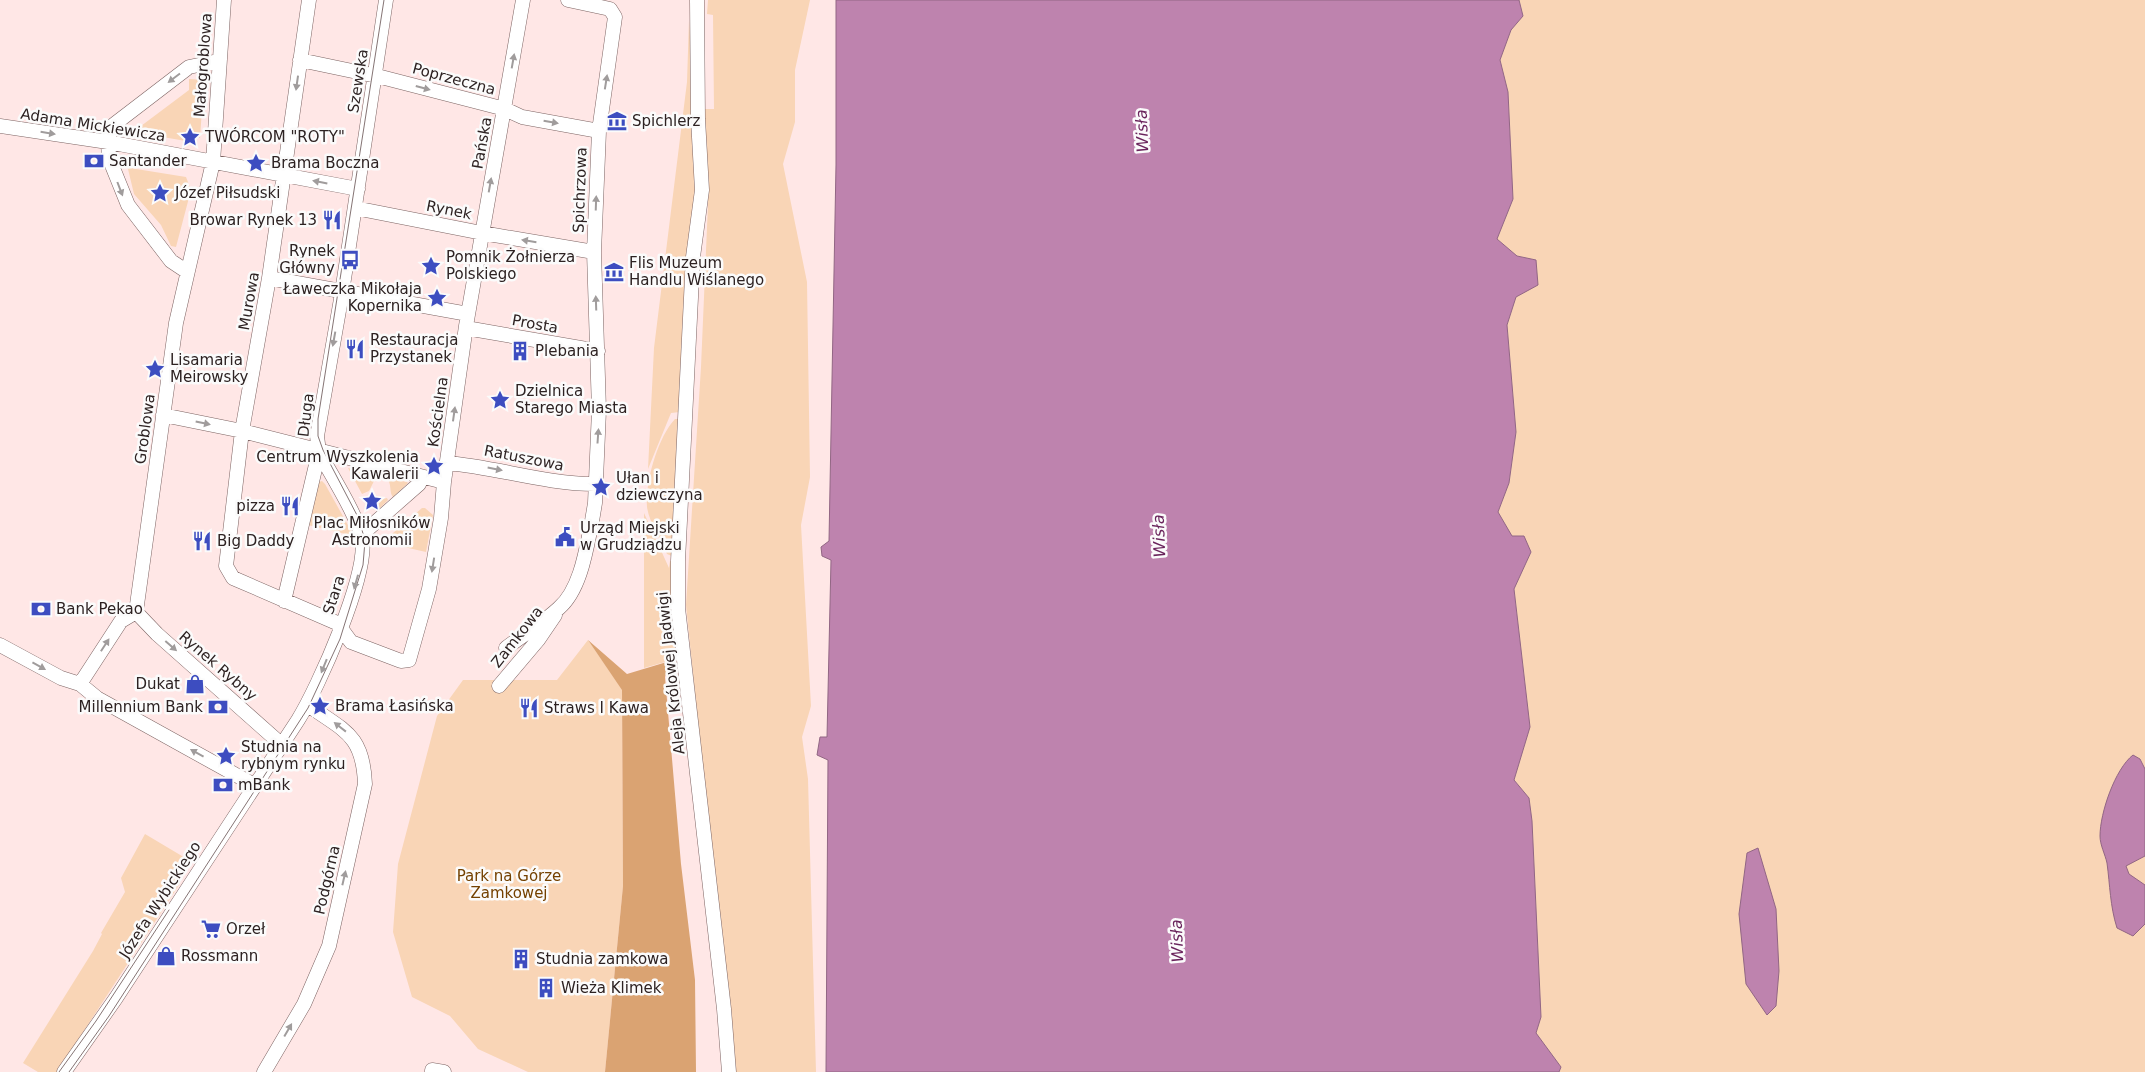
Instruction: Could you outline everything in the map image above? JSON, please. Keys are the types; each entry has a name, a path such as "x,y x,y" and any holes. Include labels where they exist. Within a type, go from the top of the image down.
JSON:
{"street":[{"name":"Małogroblowa","path":"213,162 218,61 224,0"},
{"name":"Murowa","path":"309,0 269,278 242,432 226,566 233,578 337,623 351,642 401,661 409,660"},
{"name":"Szewska","path":"357,197 386,0"},
{"name":"Pańska","path":"482,233 523,0"},
{"name":"Spichrzowa","path":"506,648 560,608 570,594 577,577 595,503 599,410 594,252 599,131 615,26 613,12 610,9 568,0"},
{"name":"Aleja Królowej Jadwigi","path":"696,0 698,119 702,190 693,257 678,560 678,608 724,1009 729,1072"},
{"name":"Poprzeczna","path":"300,60 375,75 504,109 522,117 599,131"},
{"path":"186,271 171,261 128,205 109,158 108,142 112,126 189,67 218,61"},
{"name":"Adama Mickiewicza","path":"0,126 108,142 283,174 357,197"},
{"name":"Groblowa","path":"136,612 176,322 186,271 213,162"},
{"path":"342,291 357,197"},
{"name":"Rynek","path":"357,197 482,233 467,321"},
{"path":"482,233 594,252"},
{"path":"269,278 342,291 467,321"},
{"name":"Długa","path":"284,601 319,452 317,436 342,291"},
{"name":"Prosta","path":"467,321 598,351"},
{"name":"Kościelna","path":"409,660 429,589 441,518 446,462 467,321"},
{"path":"163,415 242,432 444,482"},
{"name":"Stara","path":"281,744 308,705 340,627 361,563 361,535 319,452"},
{"name":"Ratuszowa","path":"446,462 474,465 576,484 595,484"},
{"path":"361,535 420,484 422,477"},
{"name":"Zamkowa","path":"499,686 538,640 560,608"},
{"path":"80,684 121,621 136,612"},
{"name":"Rynek Rybny","path":"136,612 157,634 281,744"},
{"path":"0,645 61,678 80,684 98,698 254,785"},
{"name":"Podgórna","path":"264,1072 304,1004 328,946 365,784 364,765 358,745 343,728 308,705"},
{"name":"Józefa Wybickiego","path":"68,1070 281,744"},
{"path":"432,1072 432,1070 444,1072"}],"green space":[{"path":"708,0 810,0 795,70 795,122 783,164 807,282 810,477 801,525 811,706 802,737 808,779 816,1072 733,1072 686,605 701,367 708,204 704,109 714,109 713,15 707,14"},
{"path":"1519,0 2145,0 2145,1072 1559,1072 1561,1067 1536,1033 1541,1017 1532,821 1529,798 1514,780 1530,727 1514,589 1531,552 1512,536 1498,512 1509,483 1516,432 1507,325 1516,297 1536,260 1517,256 1497,239 1513,199 1508,92 1500,60 1511,30 1523,16"},
{"path":"689,20 698,176 680,412 671,413 648,469 654,348 687,82"},
{"path":"189,79 204,80 200,138 190,136 186,137 186,141 133,132 189,90"},
{"path":"128,169 186,177 191,190 176,247 171,246 161,225 134,194"},
{"path":"675,419 680,419 674,557 667,554 653,525 648,513 647,497 650,473 658,448"},
{"path":"348,468 383,477 375,479 369,491 362,494"},
{"path":"387,478 407,482 408,483 393,497"},
{"path":"322,481 354,536 308,525 319,482"},
{"path":"372,496 379,500 387,498 388,500 380,508 374,510 366,500"},
{"path":"422,508 425,508 433,515 426,552 386,543 385,540"},
{"path":"644,513 669,568 670,561 674,562 679,658 644,668"},
{"name":"Park na Górze Zamkowej","path":"588,640 622,689 623,886 605,1072 528,1072 478,1049 450,1016 412,997 393,932 398,864 437,716 463,680 557,680"},
{"path":"145,834 187,859 179,885 57,1072 38,1072 23,1063 93,951 101,933 125,892 121,878"}],"shaded area":[{"path":"588,640 627,674 670,661 665,677 681,864 695,980 696,1072 605,1072 623,886 622,690"}],"water":[{"name":"Wisła","path":"836,0 1519,0 1523,16 1511,30 1500,60 1508,92 1513,199 1497,239 1517,256 1536,260 1538,285 1516,297 1507,325 1516,432 1509,483 1498,512 1512,536 1524,536 1531,552 1514,589 1530,727 1514,780 1529,798 1532,821 1541,1017 1536,1033 1561,1067 1559,1072 826,1072 828,760 817,755 820,737 827,737 831,560 822,556 821,547 829,541 836,165"},
{"path":"2133,755 2140,759 2145,769 2145,856 2126,866 2129,874 2145,885 2145,924 2133,936 2117,928 2107,863 2100,836 2103,816 2110,792 2120,770"},
{"path":"1758,848 1776,909 1779,971 1776,1006 1767,1015 1746,984 1739,914 1747,853"}],"tram line":[{"path":"69,1072 109,1016 308,708 340,639 363,565 365,541 359,519 323,450 318,436 318,419 384,0"},
{"path":"59,1072 96,1021 169,910"}],"place":[{"name":"Spichlerz","path":"617,121"},
{"name":"TWÓRCOM \"ROTY\"","path":"190,137"},
{"name":"Santander","path":"94,161"},
{"name":"Brama Boczna","path":"256,163"},
{"name":"Józef Piłsudski","path":"160,193"},
{"name":"Browar Rynek 13","path":"332,220"},
{"name":"Rynek Główny","path":"350,260"},
{"name":"Pomnik Żołnierza Polskiego","path":"431,266"},
{"name":"Flis Muzeum Handlu Wiślanego","path":"614,272"},
{"name":"Ławeczka Mikołaja Kopernika","path":"437,298"},
{"name":"Restauracja Przystanek","path":"355,349"},
{"name":"Plebania","path":"520,351"},
{"name":"Lisamaria Meirowsky","path":"155,369"},
{"name":"Dzielnica Starego Miasta","path":"500,400"},
{"name":"Centrum Wyszkolenia Kawalerii","path":"434,466"},
{"name":"Ułan i dziewczyna","path":"601,487"},
{"name":"Plac Miłosników Astronomii","path":"372,501"},
{"name":"pizza","path":"290,506"},
{"name":"Urząd Miejski w Grudziądzu","path":"565,537"},
{"name":"Big Daddy","path":"202,541"},
{"name":"Bank Pekao","path":"41,609"},
{"name":"Dukat","path":"195,684"},
{"name":"Brama Łasińska","path":"320,706"},
{"name":"Millennium Bank","path":"218,707"},
{"name":"Straws I Kawa","path":"529,708"},
{"name":"Studnia na rybnym rynku","path":"226,756"},
{"name":"mBank","path":"223,785"},
{"name":"Orzeł","path":"211,929"},
{"name":"Rossmann","path":"166,956"},
{"name":"Studnia zamkowa","path":"521,959"},
{"name":"Wieża Klimek","path":"546,988"}]}
